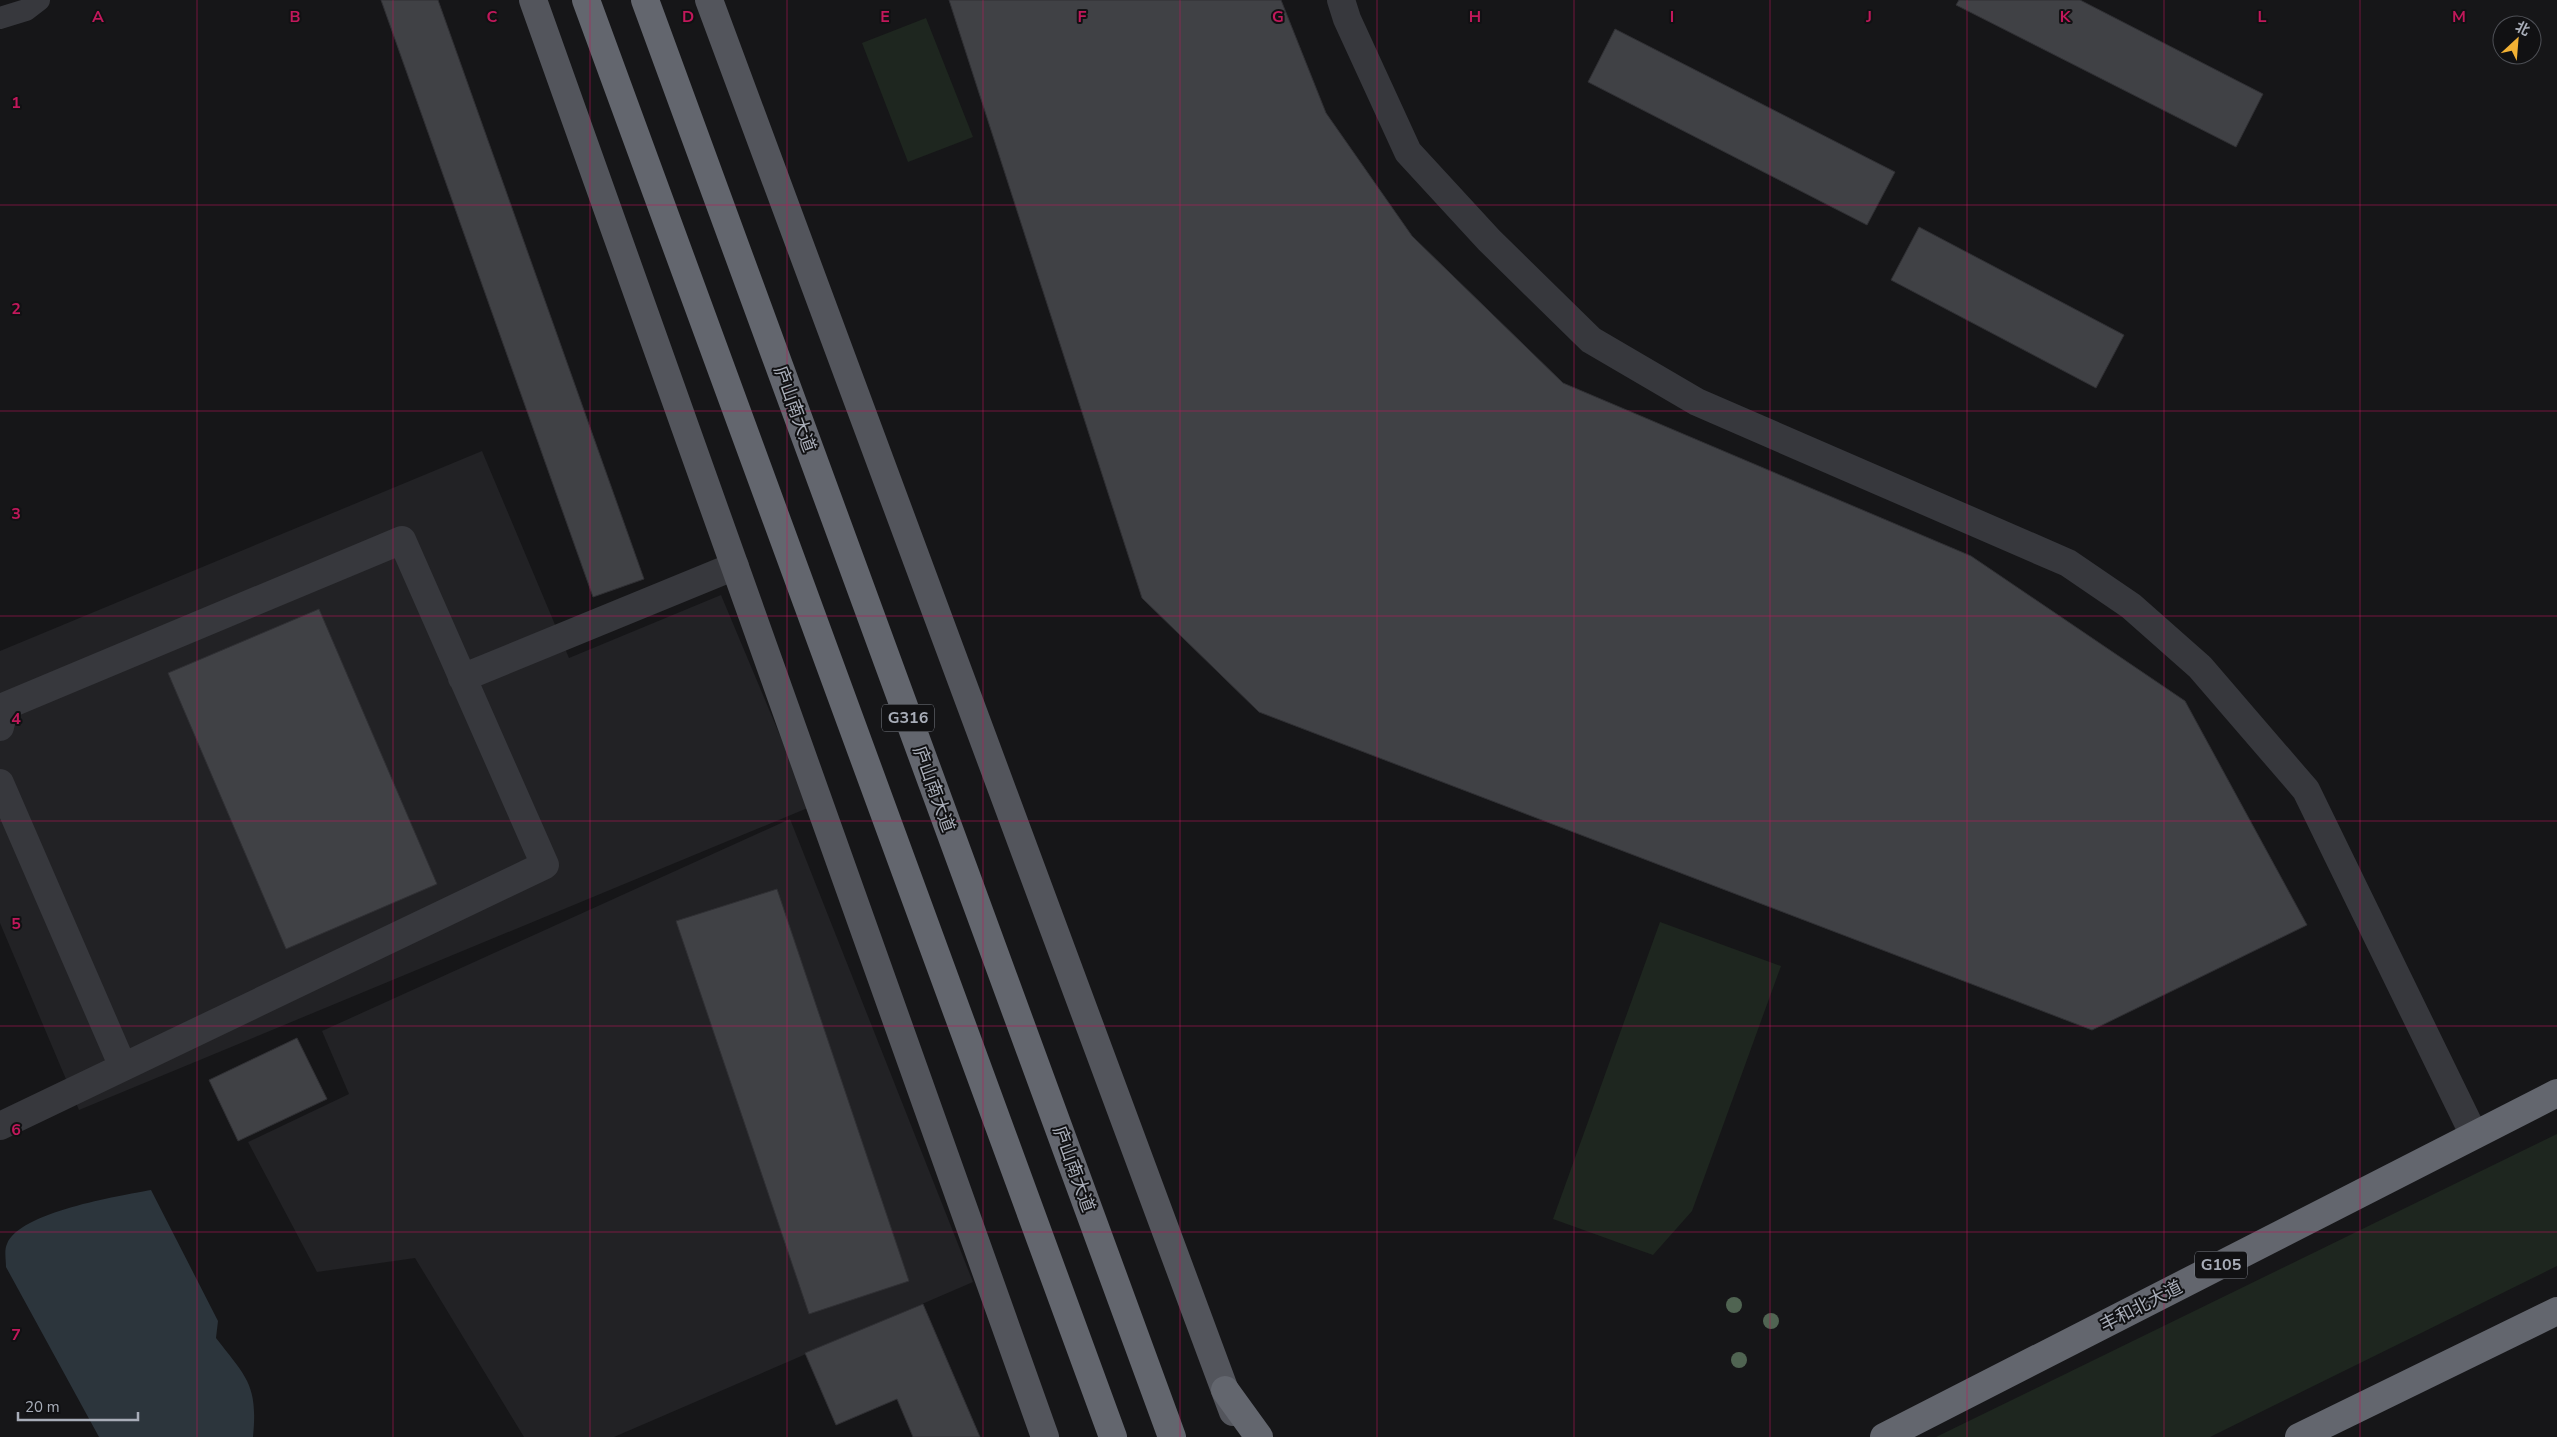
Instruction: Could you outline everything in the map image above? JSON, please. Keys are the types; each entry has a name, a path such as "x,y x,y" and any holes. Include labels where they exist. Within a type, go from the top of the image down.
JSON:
{"highway":[{"name":"G316","path":"586,0 1113,1437"},
{"name":"庐山南大道","path":"644,0 1172,1437"},
{"name":"丰和北大道","path":"1884,1437 2557,1093"},
{"path":"2298,1437 2557,1311"},
{"path":"1225,1390 1259,1437"}],"main road":[{"path":"533,0 1045,1437"},
{"path":"710,0 1242,1437"}],"street":[{"path":"1341,0 1347,20 1408,152 1488,240 1591,340 1697,402 2068,563 2131,606 2200,667 2306,790 2474,1135"},
{"path":"0,727 5,706 402,540 545,866 0,1126"},
{"path":"462,678 735,566"},
{"path":"0,783 123,1067"}],"lane":[{"path":"0,18 26,10 39,0"}],"shaded area":[{"path":"926,18 973,137 908,162 862,43"},
{"path":"482,451 569,658 721,595 810,807 79,1110 0,923 0,651"},
{"path":"790,819 973,1282 614,1437 524,1437 415,1258 317,1272 248,1142 349,1094 322,1031"},
{"path":"1660,922 1781,966 1692,1211 1653,1255 1553,1219"},
{"path":"2557,1134 2557,1266 2210,1437 1936,1437"},
{"path":"151,1190 218,1321 216,1338 236,1363 248,1383 254,1405 253,1437 99,1437 6,1267 5,1252 7,1244 15,1233 30,1223 49,1214 72,1207"}],"building":[{"path":"381,0 438,0 644,579 593,597"},
{"path":"949,0 1281,0 1326,113 1412,236 1563,383 1971,556 2185,701 2307,925 2092,1030 1259,712 1142,598"},
{"path":"1959,0 2080,0 2263,94 2236,147 1956,5"},
{"path":"1615,29 1895,172 1867,225 1588,82"},
{"path":"1919,227 2124,335 2096,388 1891,280"},
{"path":"319,609 437,884 286,949 168,673"},
{"path":"777,889 909,1281 809,1314 676,921"},
{"path":"297,1038 327,1099 238,1141 209,1080"},
{"path":"923,1304 980,1437 913,1437 897,1399 836,1425 805,1353"}]}
